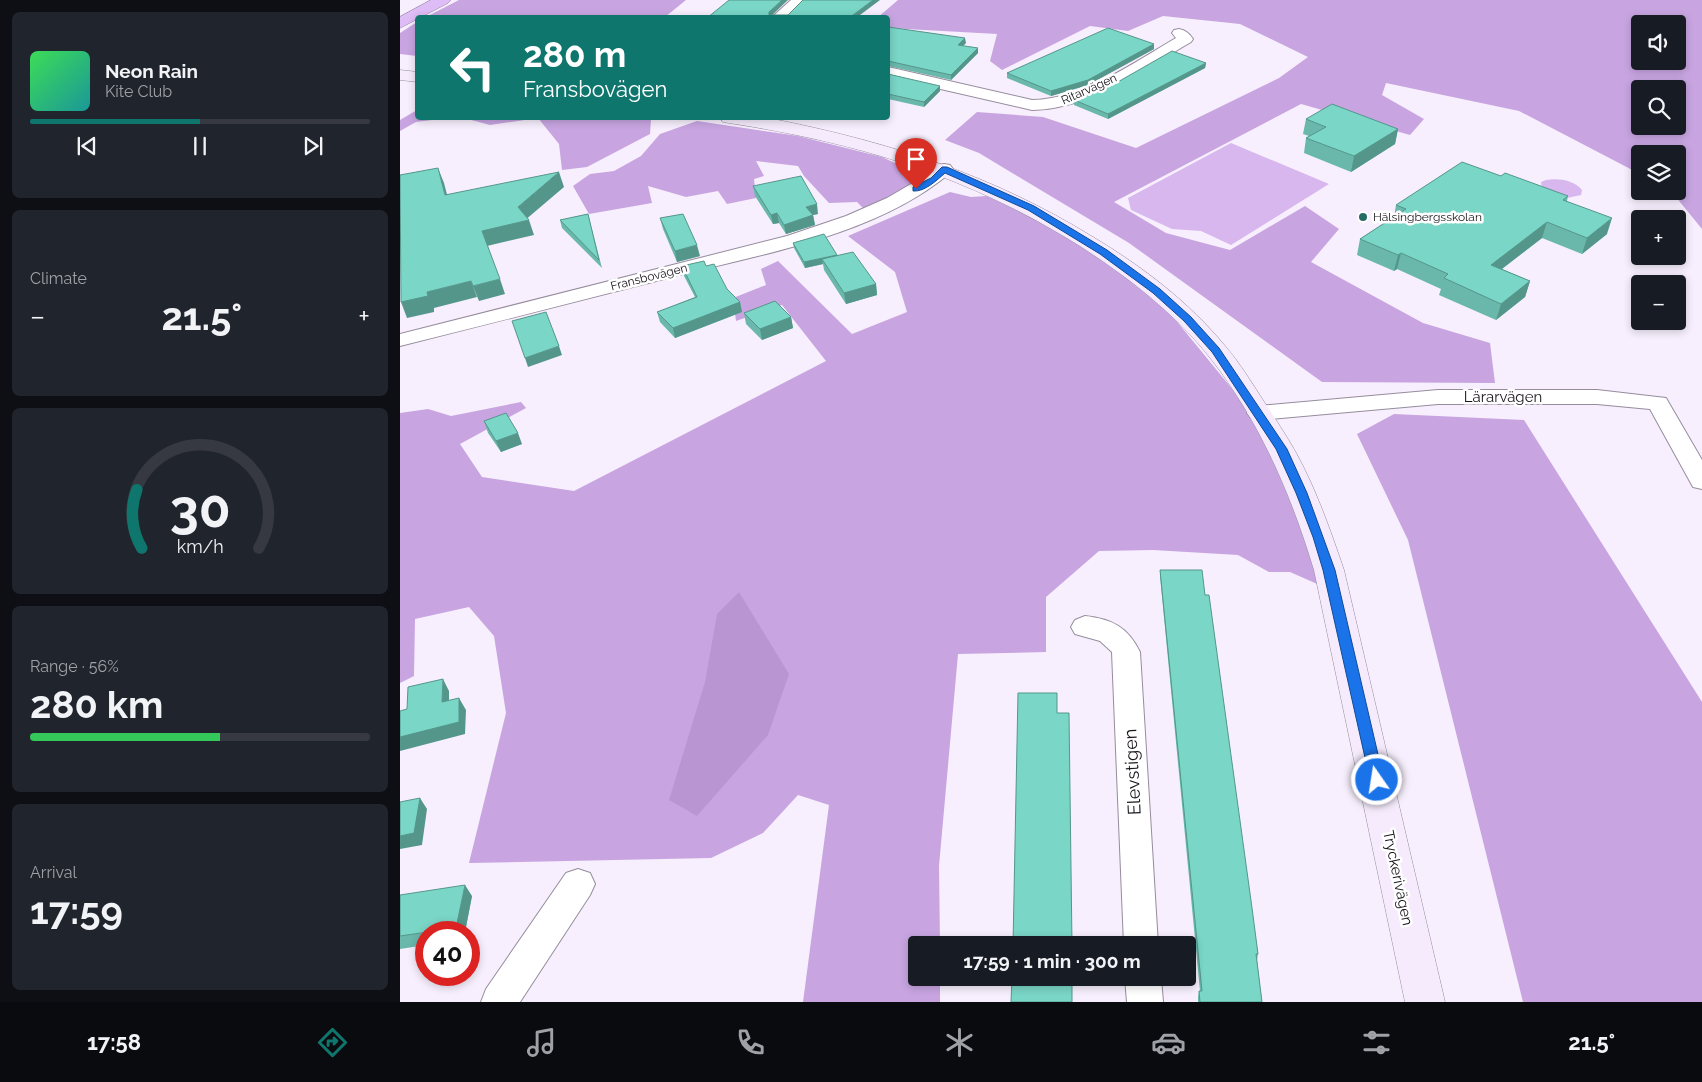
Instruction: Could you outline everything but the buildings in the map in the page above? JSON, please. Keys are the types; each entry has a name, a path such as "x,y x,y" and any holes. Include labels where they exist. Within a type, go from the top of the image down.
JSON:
{"highway":[{"path":"400,22 442,0"}],"street":[{"path":"782,15 799,0"},
{"name":"Ritarvägen","path":"890,72 1032,105 1046,106 1064,101 1088,90 1186,39 1179,33"},
{"path":"400,75 415,77"},
{"name":"Tryckerivägen","path":"743,120 841,137 896,152 944,169 1031,208 1117,261 1157,291 1216,350 1259,412 1290,466 1329,570 1425,1002"},
{"name":"Fransbovägen","path":"400,340 794,240 875,210 934,180 944,169"},
{"name":"Lärarvägen","path":"1259,412 1438,397 1597,398 1658,403 1702,481"},
{"name":"Elevstigen","path":"1084,627 1099,628 1122,642 1126,652 1141,936"},
{"path":"499,1002 578,884"},
{"path":"1143,986 1144,1002"}],"shaded area":[{"path":"459,0 686,0 667,15 430,15"},
{"path":"898,0 1702,0 1702,229 1678,200 1686,200 1686,145 1631,145 1631,169 1519,111 1386,83 1382,95 1424,119 1410,135 1301,104 1114,202 1166,233 1230,250 1305,206 1339,229 1311,262 1423,323 1490,343 1495,383 1322,382 1129,243 979,153 945,140 977,112 1043,117 1136,148 1279,78 1308,57 1240,24 1163,16 1128,31 1090,26 1002,70 990,61 997,34 890,28 890,15 880,15"},
{"path":"415,23 415,56 400,54 400,33"},
{"path":"415,111 415,120 432,120 416,122 400,131 400,120"},
{"path":"471,120 524,120 490,125"},
{"path":"540,120 651,120 650,134 587,167 562,170 559,144"},
{"path":"697,121 798,136 882,157 923,176 909,189 866,211 857,202 829,203 804,176 798,166 756,161 764,176 754,179 756,198 727,204 718,191 686,197 648,186 652,203 589,214 573,186 590,174 614,171 641,156 660,134"},
{"path":"1231,143 1329,184 1231,245 1201,231 1172,229 1131,210 1128,198"},
{"path":"1556,179 1575,184 1582,190 1581,195 1567,198 1542,189 1541,182"},
{"path":"950,192 971,197 986,196 1039,215 1100,256 1165,307 1247,407 1278,466 1324,587 1290,572 1269,572 1238,555 1153,550 1099,551 1046,597 1046,652 958,654 939,866 940,936 908,936 908,986 940,986 940,1002 803,1002 829,805 798,795 763,833 711,858 469,863 506,713 494,636 469,607 415,619 414,676 400,683 400,413 428,409 451,416 521,402 526,408 460,444 482,477 574,491 826,361 782,305 736,321 733,298 766,285 761,269 778,261 852,334 907,312 895,272 848,236"},
{"path":"1394,414 1524,420 1702,702 1702,1002 1523,1002 1408,540 1357,434"},
{"path":"739,592 789,674 768,735 697,816 669,800 705,682 717,614"}],"place":[{"name":"Hälsingbergsskolan","path":"1363,217"}],"route":[{"path":"916,189 934,180 944,169 984,185 1031,208 1104,252 1157,291 1216,350 1259,412 1281,449 1302,493 1329,570 1377,780"}]}
